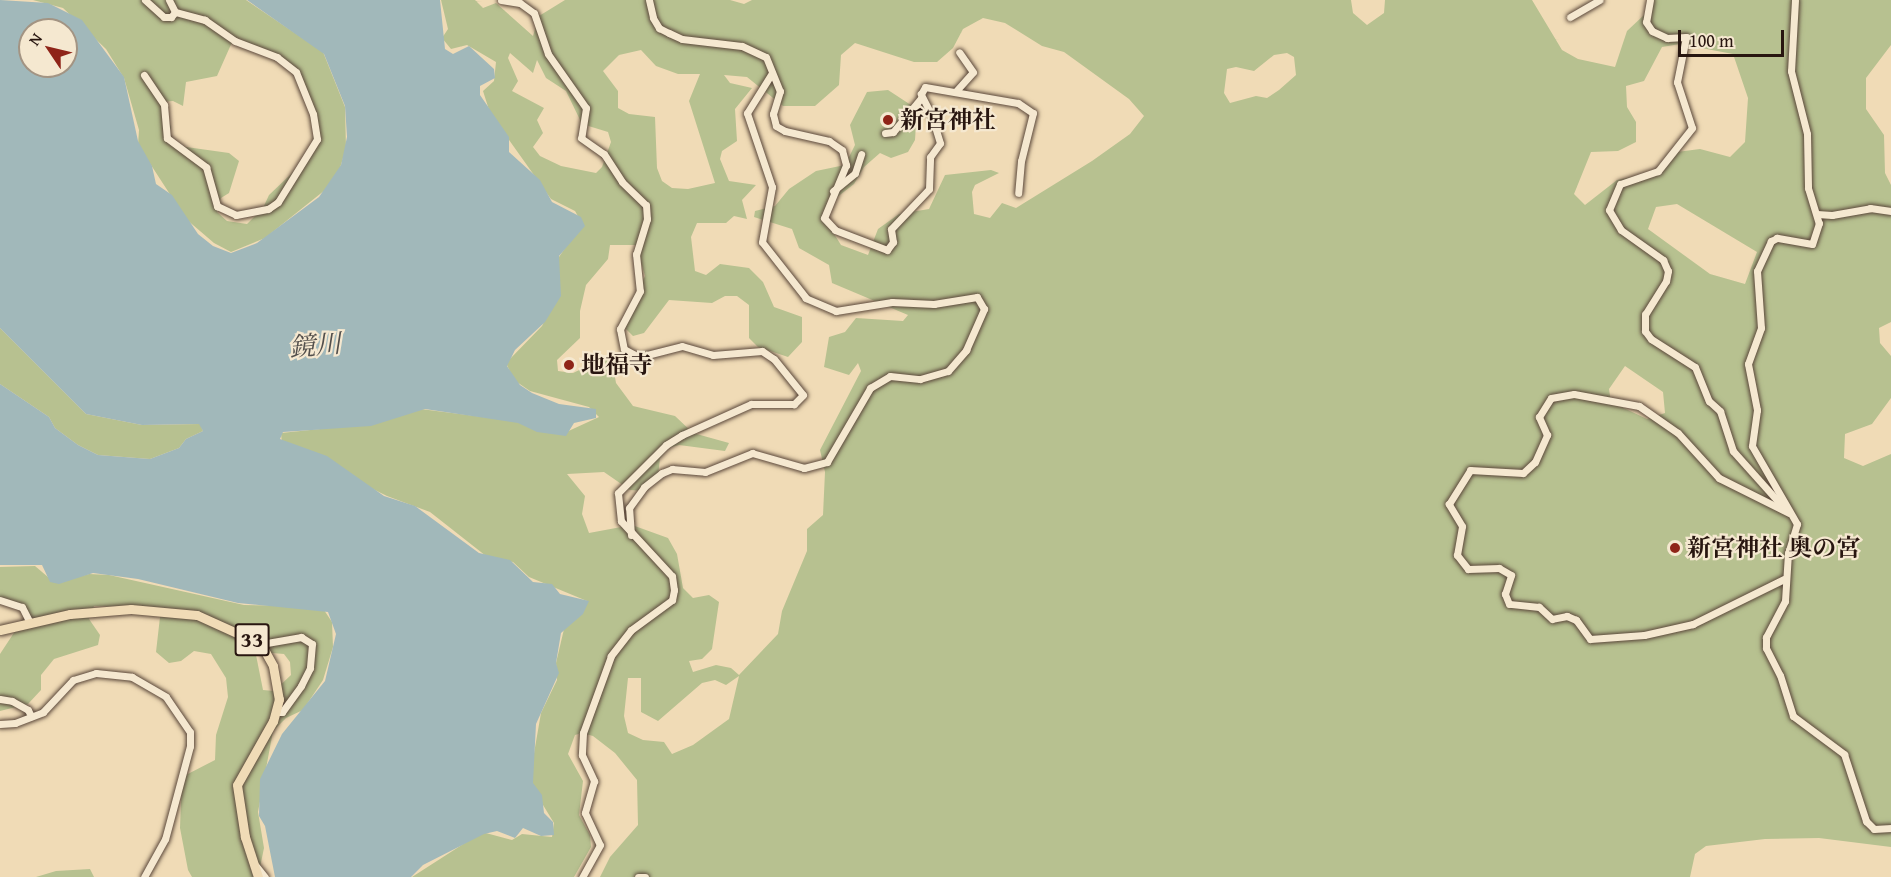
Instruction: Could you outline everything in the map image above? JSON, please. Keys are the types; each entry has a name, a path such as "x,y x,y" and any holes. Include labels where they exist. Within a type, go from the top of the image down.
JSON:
{"main road":[{"name":"33","path":"0,630 104,610 150,610 198,615 261,644 278,683 277,712 237,785 245,837 258,877"}],"street":[{"path":"145,0 164,17 171,17 175,12"},
{"path":"144,75 164,105 167,138 206,167 213,178 217,206 236,215 268,209 278,202 317,139 313,114 296,72 277,57 235,41 205,20 175,12 169,0"},
{"path":"501,0 520,3 534,13 548,54 586,108 581,138 604,154 622,182 646,205 647,219 636,254 640,291 620,329 624,349 639,357 682,346 712,355 762,351 774,359 803,395 794,404 751,404 733,410 666,445 618,493 621,521 631,535 672,576 674,590 672,600 631,630 611,656 583,732 582,755 594,781 585,813 600,845 582,877"},
{"path":"649,0 659,28 682,39 753,49 766,57 780,91 773,114 776,126 784,131 829,141 842,150 846,165 833,191 824,218 827,224 872,247 889,249 893,242 891,229 928,189 930,157 940,143 922,97"},
{"path":"1569,17 1599,0"},
{"path":"1650,0 1646,22 1652,30 1667,38 1686,37 1677,82 1692,128 1658,171 1620,184 1609,210 1621,230 1655,253 1668,271 1666,281 1645,314 1645,331 1651,339 1695,367 1709,401 1720,411 1733,452 1797,524 1784,579 1785,601 1766,637 1766,648 1780,675 1786,703 1800,724 1825,737 1844,754 1866,821 1874,829 1891,828"},
{"path":"1789,513 1752,446 1757,410 1749,364 1761,328 1757,271 1761,256 1777,238 1812,244 1818,234 1817,214 1808,188 1807,134 1791,71 1795,0"},
{"path":"956,91 973,72 959,52"},
{"path":"631,535 629,508 644,487 662,473 672,469 705,472 752,453 804,468 827,462 870,388 890,376 920,379 948,371 966,350 984,309 977,297 934,304 892,302 836,311 806,298 762,242 772,187 747,113 772,73"},
{"path":"885,133 893,132 922,97 925,87 929,86 1018,103 1033,113 1021,161 1018,193"},
{"path":"833,191 855,173 861,153"},
{"path":"1817,214 1832,215 1870,208 1891,212"},
{"path":"1784,579 1693,624 1634,636 1590,639 1576,620 1568,616 1552,619 1539,607 1509,604 1505,594 1510,574 1499,568 1468,569 1457,555 1462,526 1449,504 1470,470 1523,473 1535,462 1546,435 1539,417 1551,398 1574,394 1639,406 1678,433 1719,478 1789,513"},
{"path":"0,600 22,607 30,624"},
{"path":"261,644 302,637 312,645 310,668 301,686 282,712 277,712"},
{"path":"0,724 15,723 51,706 73,680 111,672 144,682 166,697 190,732 188,760 165,838 144,877"},
{"path":"0,699 12,701 28,710 30,716"},
{"path":"256,866 265,877"},
{"path":"638,877 645,877"}],"green space":[{"path":"33,0 246,0 323,52 345,107 346,148 340,168 325,190 265,238 231,252 214,243 186,219 138,145 139,130 124,78 106,49 78,22 78,18 73,18 63,8","holes":["233,40 289,66 308,102 314,134 310,156 269,195 263,208 247,224 227,221 217,212 221,198 229,193 239,161 229,153 172,145 167,137 171,127 162,102 173,101 183,106 186,82 217,76"]},
{"path":"441,0 475,0 483,8 496,3 533,36 539,16 565,0 730,0 744,4 752,0 1351,0 1353,13 1367,25 1384,13 1385,0 1532,0 1562,50 1578,59 1615,67 1627,31 1644,15 1651,0 1891,0 1891,45 1866,78 1866,109 1884,135 1885,173 1891,185 1891,322 1879,328 1880,343 1891,356 1891,398 1872,424 1845,434 1844,458 1863,466 1891,454 1891,847 1819,838 1765,839 1706,846 1695,854 1690,877 600,877 610,857 638,825 637,780 615,753 593,736 582,733 575,735 568,754 583,781 579,815 590,835 591,847 574,877 412,877 482,832 512,840 522,834 552,837 554,823 529,782 541,713 557,680 556,663 564,629 587,601 529,577 513,562 486,556 430,512 387,496 282,444 281,433 369,424 413,408 522,422 562,434 599,417 589,407 530,391 514,380 506,363 542,326 551,307 559,257 582,223 575,211 551,199 490,113 483,91 494,81 496,62 467,45 451,49 442,38 448,29","holes":["983,18 1005,23 1042,46 1064,52 1129,99 1144,116 1130,134 1092,161 1016,208 1002,203 990,218 974,214 972,192 975,185 999,173 991,170 945,175 929,209 899,214 878,229 868,255 841,245 826,221 836,198 854,184 864,167 880,153 891,158 908,152 915,140 917,109 888,90 867,92 850,125 855,145 845,165 816,171 789,189 775,206 755,211 754,217 792,229 799,248 829,265 832,283 908,315 903,321 856,318 845,332 829,337 824,367 849,375 858,363 861,371 820,450 825,472 823,515 807,529 807,551 782,611 778,634 739,675 731,668 716,665 693,672 689,661 702,659 712,649 719,602 709,595 693,598 683,588 677,554 668,538 632,525 589,533 582,514 585,496 567,474 604,472 630,490 644,491 658,476 660,458 668,448 679,445 725,451 729,443 693,433 675,416 633,406 616,383 611,355 573,373 558,371 557,360 580,338 580,311 586,285 608,259 610,245 636,245 645,276 622,325 633,336 644,333 669,300 712,303 725,296 737,296 749,305 749,338 758,347 788,357 802,342 802,317 774,307 763,282 749,268 720,264 706,275 695,271 691,237 697,223 726,223 734,216 747,219 742,200 756,185 729,181 720,159 722,151 737,141 735,109 752,88 730,83 724,75 747,77 783,106 815,106 839,85 841,55 855,43 914,62 937,62 953,48 963,29","1680,44 1733,54 1748,98 1745,142 1730,157 1700,149 1677,152 1659,171 1617,180 1585,205 1574,194 1591,152 1618,151 1636,142 1636,122 1627,107 1626,86 1644,81 1662,47","641,50 656,66 678,74 700,74 689,101 715,183 688,189 672,188 662,181 657,168 655,117 629,114 618,108 618,91 603,71 619,55","510,53 533,73 537,60 546,78 566,91 582,124 608,132 611,142 602,167 596,173 561,166 540,156 533,147 543,133 537,120 544,108 512,91 518,81 508,58","1287,53 1294,57 1296,75 1279,90 1267,98 1256,96 1230,103 1224,93 1227,69 1236,67 1254,71 1274,55","1677,204 1757,252 1745,284 1710,274 1648,229 1656,207","1625,366 1663,392 1665,413 1647,419 1611,402 1609,389","739,676 729,719 693,745 672,754 664,742 643,740 628,733 624,716 628,678 641,678 641,712 658,721 702,683 715,680 726,685"]},
{"path":"0,328 86,414 142,425 200,424 203,431 186,439 179,448 150,459 98,455 78,445 55,428 49,417 0,384"},
{"path":"35,566 55,583 89,574 109,575 244,605 310,606 324,610 332,622 333,647 323,680 303,710 286,718 273,731 258,812 264,848 258,877 192,877 188,870 180,828 182,777 215,760 216,735 228,697 226,678 211,654 194,651 181,661 169,663 156,652 160,617 153,608 94,606 89,619 100,635 98,645 54,659 41,675 41,690 28,704 0,711 0,654 27,613 0,597 0,567","holes":["284,654 290,662 291,675 274,691 263,690 256,655"]},
{"path":"90,869 94,877 36,877 56,871"}],"water":[{"name":"鏡川","path":"0,0 48,3 78,18 82,20 124,77 138,141 152,166 156,184 172,195 198,234 213,246 231,253 257,243 319,197 341,165 347,137 345,106 324,54 247,0 440,0 445,49 453,54 469,46 494,69 495,78 480,86 480,95 509,137 509,152 540,180 552,202 581,217 585,226 559,256 561,296 545,322 515,350 507,366 520,385 532,393 559,404 596,409 596,418 574,423 566,436 537,432 518,423 425,409 371,426 283,432 280,439 327,456 384,496 415,506 479,553 510,560 533,582 552,584 560,594 589,601 583,614 561,633 556,663 559,673 536,724 533,783 542,795 544,813 553,822 554,835 541,836 523,828 515,838 497,831 484,834 423,865 411,877 275,877 265,826 259,816 260,779 282,734 325,681 336,634 328,612 238,603 138,579 93,573 59,584 50,582 42,565 0,565 0,384 49,417 55,428 78,445 98,455 150,459 179,448 186,439 203,431 199,424 142,425 86,414 0,328"}],"place":[{"name":"新宮神社","path":"888,120"},
{"name":"地福寺","path":"569,365"},
{"name":"新宮神社 奥の宮","path":"1675,548"}]}
